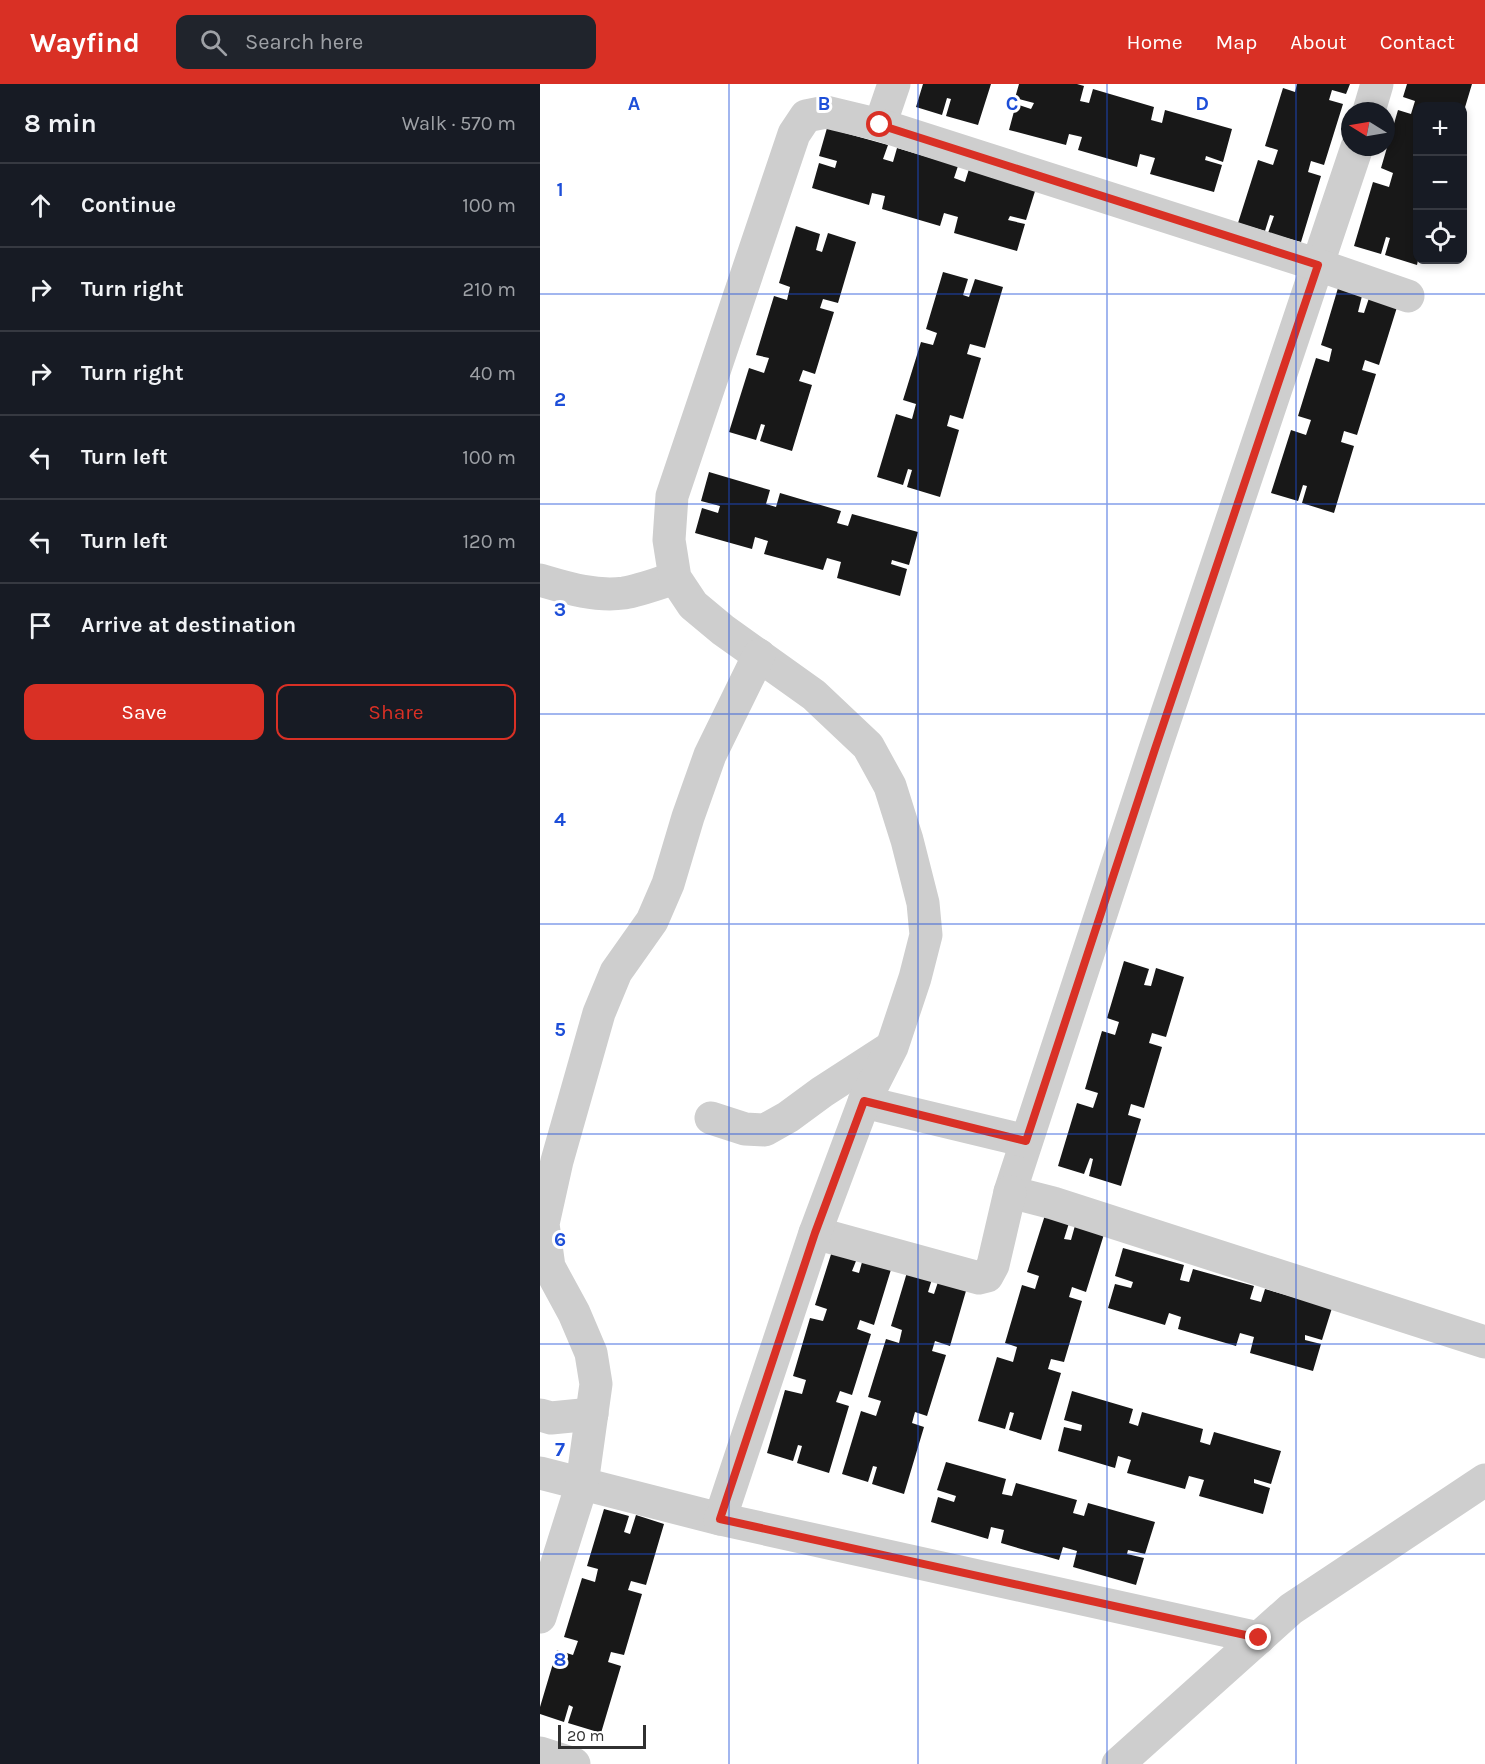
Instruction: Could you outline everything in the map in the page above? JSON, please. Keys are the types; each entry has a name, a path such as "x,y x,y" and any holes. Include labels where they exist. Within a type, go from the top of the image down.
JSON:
{"street":[{"path":"880,125 894,84"},
{"path":"1372,102 1377,84"},
{"path":"720,1519 815,1233 864,1101 891,1047 915,978 926,935 923,903 907,840 890,786 868,746 814,695 723,630 693,605 675,578 669,540 672,496 794,134 806,116 826,112 880,125 1408,296"},
{"path":"815,1233 979,1278 987,1276 993,1265 1010,1192 1026,1141 1354,156"},
{"path":"540,580 572,590 624,593 675,578"},
{"path":"540,1617 582,1484 596,1384 591,1353 574,1313 549,1267 543,1224 557,1161 599,1013 616,972 652,921 669,884 688,817 710,755 759,655"},
{"path":"711,1118 745,1129 765,1130 891,1047"},
{"path":"864,1101 1026,1141"},
{"path":"1010,1192 1064,1207 1485,1342"},
{"path":"540,1415 551,1418 592,1414"},
{"path":"540,1473 720,1519 1259,1638"},
{"path":"1118,1764 1291,1609 1485,1480"},
{"path":"540,1753 574,1764"}],"building":[{"path":"923,84 991,84 978,125 946,116 951,99 947,98 942,115 916,107"},
{"path":"1019,84 1077,84 1084,86 1080,101 1089,103 1093,89 1154,107 1151,120 1162,123 1165,110 1232,129 1223,162 1206,156 1205,160 1222,165 1214,192 1150,174 1155,158 1140,154 1137,167 1078,150 1082,137 1069,134 1066,145 1009,130 1016,104 1031,109 1034,103 1015,98"},
{"path":"1297,84 1350,84 1346,94 1332,90 1329,100 1341,103 1341,110 1324,165 1311,161 1308,172 1321,176 1301,242 1268,233 1274,216 1270,215 1265,231 1238,223 1258,160 1273,165 1278,150 1265,146 1283,88 1295,92"},
{"path":"1407,84 1472,84 1467,102 1415,102 1403,97"},
{"path":"1413,108 1413,264 1385,255 1390,238 1386,237 1381,254 1354,246 1373,182 1389,187 1393,173 1381,168 1385,156 1395,156 1395,120 1398,110 1411,114"},
{"path":"827,128 888,145 883,159 893,162 897,148 958,166 954,178 965,182 969,169 1036,188 1026,220 1010,216 1008,220 1025,224 1017,251 954,233 958,217 944,213 940,226 882,209 885,196 872,193 869,205 812,188 819,163 835,168 837,161 819,156"},
{"path":"796,226 820,234 816,250 822,252 828,233 856,242 838,303 823,299 820,308 834,312 815,374 803,370 799,381 812,385 792,451 760,441 765,425 761,424 756,440 729,432 749,368 764,373 769,358 756,355 774,296 787,300 790,287 779,283"},
{"path":"943,272 968,279 963,295 969,297 975,279 1003,287 985,348 970,344 967,354 981,358 963,419 950,415 947,426 959,430 940,497 907,487 912,470 908,469 903,485 877,477 896,414 912,419 916,404 903,400 921,342 933,345 937,333 926,329"},
{"path":"1338,288 1362,296 1358,312 1364,313 1370,295 1398,304 1379,365 1365,360 1362,370 1376,374 1357,435 1344,431 1341,442 1354,446 1334,513 1302,503 1307,486 1303,485 1298,501 1271,493 1291,430 1306,435 1311,420 1298,416 1316,358 1329,362 1332,349 1321,345"},
{"path":"709,472 770,490 766,504 776,507 780,493 841,511 837,523 848,526 852,514 918,532 909,565 892,560 891,564 907,569 900,596 837,578 841,562 827,558 823,570 764,554 768,541 755,537 752,549 695,533 702,508 718,513 720,506 701,501"},
{"path":"1124,961 1149,969 1144,985 1151,986 1156,968 1184,977 1166,1037 1152,1033 1149,1043 1162,1047 1144,1108 1131,1104 1128,1115 1141,1119 1121,1186 1089,1176 1093,1159 1090,1158 1084,1174 1058,1166 1077,1103 1093,1108 1098,1093 1085,1089 1102,1031 1115,1035 1119,1022 1107,1018"},
{"path":"1045,1215 1069,1223 1064,1239 1071,1240 1076,1222 1105,1231 1086,1292 1072,1287 1069,1297 1082,1301 1064,1362 1051,1359 1048,1369 1061,1373 1041,1440 1009,1430 1014,1413 1010,1412 1005,1429 978,1421 997,1357 1013,1362 1017,1347 1005,1343 1022,1285 1035,1289 1039,1276 1027,1272"},
{"path":"833,1248 858,1256 852,1271 859,1273 864,1255 893,1263 874,1325 860,1320 857,1329 871,1334 852,1395 840,1391 836,1402 849,1406 829,1473 797,1463 802,1446 798,1445 793,1461 767,1453 785,1390 802,1394 806,1380 793,1376 810,1318 823,1321 827,1309 815,1305"},
{"path":"1123,1248 1184,1265 1180,1280 1189,1282 1193,1269 1254,1286 1250,1299 1261,1302 1265,1289 1332,1308 1322,1340 1305,1335 1305,1340 1321,1344 1313,1371 1250,1353 1254,1337 1240,1333 1236,1346 1178,1329 1181,1317 1169,1313 1165,1325 1108,1308 1115,1284 1131,1288 1133,1282 1115,1276"},
{"path":"908,1269 933,1276 928,1292 934,1294 940,1276 968,1284 950,1346 935,1341 932,1351 946,1355 927,1416 915,1412 912,1423 924,1427 904,1494 872,1484 877,1467 873,1466 868,1482 842,1474 861,1411 876,1416 881,1401 868,1397 886,1339 899,1343 902,1330 891,1326"},
{"path":"1072,1391 1133,1409 1129,1423 1138,1426 1142,1412 1203,1429 1200,1442 1210,1445 1214,1432 1281,1451 1271,1484 1254,1479 1254,1483 1270,1488 1263,1514 1199,1496 1204,1480 1189,1476 1185,1489 1127,1473 1131,1460 1118,1456 1115,1468 1058,1451 1064,1427 1081,1431 1082,1425 1064,1420"},
{"path":"946,1462 1006,1479 1002,1494 1012,1496 1016,1483 1077,1500 1073,1513 1084,1516 1088,1503 1155,1522 1145,1554 1128,1550 1127,1554 1144,1558 1136,1585 1073,1567 1077,1551 1063,1547 1059,1560 1001,1543 1004,1530 991,1527 988,1539 931,1522 938,1497 954,1502 956,1496 937,1490"},
{"path":"604,1509 629,1516 624,1532 630,1534 636,1515 664,1524 646,1585 631,1581 628,1590 642,1594 624,1655 611,1652 608,1662 621,1666 601,1733 568,1723 573,1707 569,1705 564,1722 540,1714 540,1707 557,1650 573,1655 578,1641 564,1637 582,1578 595,1582 598,1569 587,1566"}],"route":[{"path":"880,125 1318,265 1026,1141 864,1101 815,1233 720,1519 1259,1638"}]}
